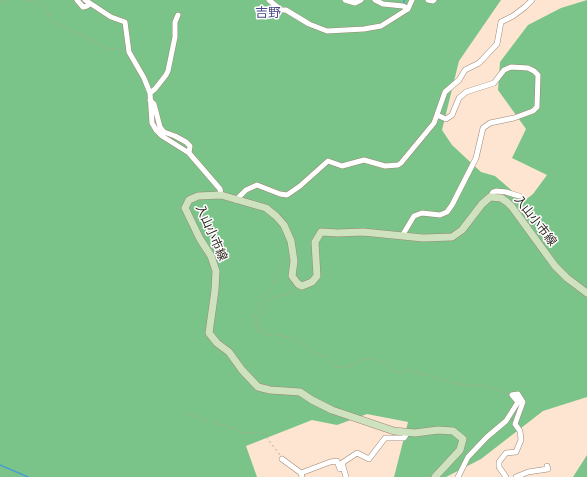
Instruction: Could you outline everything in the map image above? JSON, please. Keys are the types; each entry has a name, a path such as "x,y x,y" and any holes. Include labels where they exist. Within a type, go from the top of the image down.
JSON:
{"main road":[{"name":"入山小市線","path":"298,284 292,276 294,261 291,241 284,225 266,208 222,195 198,196 189,200 185,208 200,239 211,256 216,271 209,333 217,343 229,352 242,370 258,387 270,390 300,392 332,410 394,431 453,431 463,439 460,450 435,477"},
{"name":"入山小市線","path":"490,197 501,198 507,202 556,266 567,278 587,293"},
{"path":"298,284 302,286 312,282 317,276 314,242 321,232 363,232 423,238 452,237 462,230 482,204 490,197"}],"street":[{"path":"77,0 83,7 87,6 88,2 111,17 125,22 129,52 144,78 150,93 152,123 156,130 189,153 220,189 222,195"},
{"path":"269,0 281,10 286,10 309,24 327,31 364,29 381,26 408,9 412,0"},
{"path":"345,0 355,3 361,0"},
{"path":"375,0 383,4 403,6 408,9"},
{"path":"428,0 434,0"},
{"path":"236,200 246,190 257,185 280,194 287,195 300,186 328,161 342,166 364,160 385,166 398,165 404,161 434,123 445,92 459,80 465,70 479,63 496,44 500,22 512,16 532,0"},
{"path":"150,93 155,89 168,71 175,37 175,22 178,15"},
{"path":"402,236 414,216 422,213 440,215 447,212 476,158 483,128 490,123 514,118 533,111 537,107 538,75 528,68 511,67 504,70 494,83 466,92 459,98 452,115 446,118 437,115"},
{"path":"490,197 493,192 496,191 519,196"},
{"path":"458,477 468,457 506,421 518,402 512,396 518,394 523,402 515,424 520,431 521,440 516,452 506,452 499,462 499,467 506,477"},
{"path":"343,476 342,463 357,453 368,459 385,438 404,438 408,432"},
{"path":"282,459 302,475 330,462 337,461 343,476"},
{"path":"516,477 528,472 548,469 548,466"}],"path":[{"path":"0,3 5,0"},
{"path":"25,0 37,2 46,8 53,23 110,49 120,49 128,56 131,55"},
{"path":"287,257 272,286 254,315 254,320 258,331 266,335 278,334 295,339 326,358 335,367 345,368 368,358 383,362 396,373 408,369 416,373 459,384 487,386 512,396"},
{"path":"264,333 258,324 258,318 269,300 274,297 296,291 298,284"},
{"path":"187,414 233,428 241,434 261,432 282,459"}],"green space":[{"path":"0,0 501,0 459,61 442,130 452,145 481,172 495,176 524,201 533,194 547,175 512,158 526,129 498,90 500,62 528,25 561,8 587,0 587,397 543,411 481,459 446,477 394,477 408,422 367,414 337,425 312,420 246,446 257,477 0,477"},
{"path":"587,455 587,477 573,477"}],"waterway":[{"path":"0,465 28,477"}],"district":[{"name":"吉野","path":"268,13"}]}
